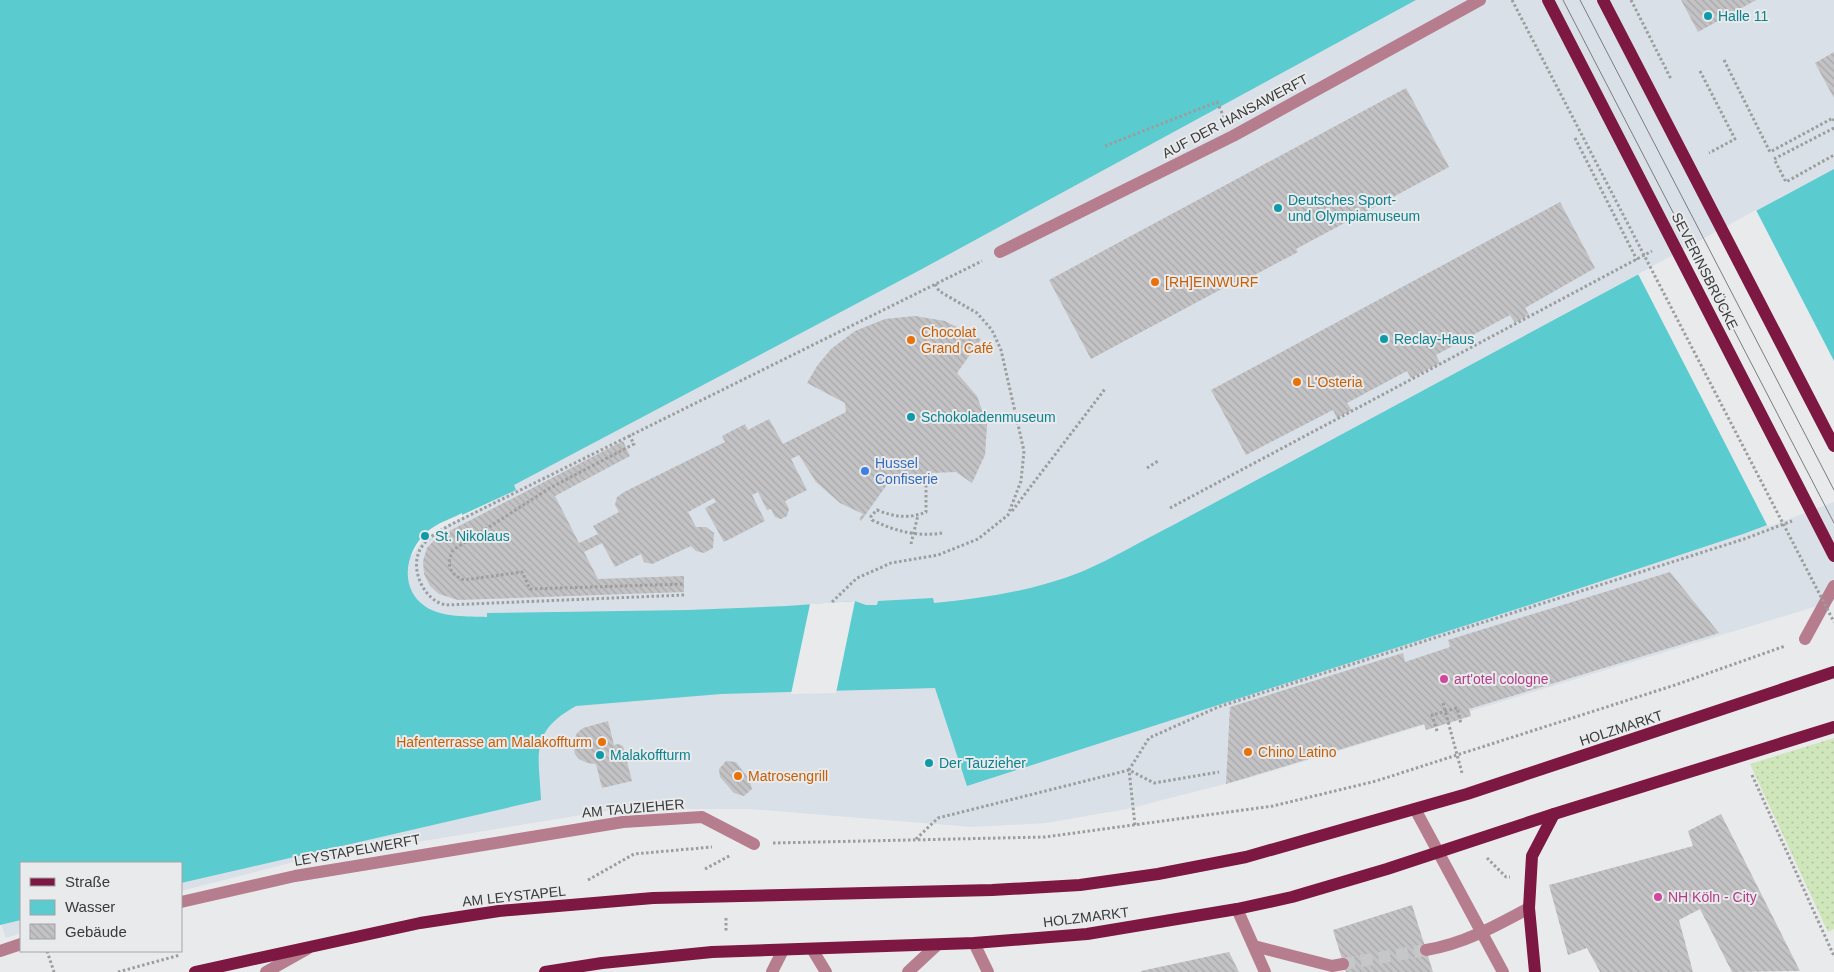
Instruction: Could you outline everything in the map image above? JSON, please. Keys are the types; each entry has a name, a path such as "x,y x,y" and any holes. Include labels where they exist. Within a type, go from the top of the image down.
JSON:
{"main road":[{"name":"SEVERINSBRÜCKE","path":"1548,0 1834,556"},
{"path":"1603,0 1834,446"},
{"name":"HOLZMARKT","path":"725,895 992,890 1080,885 1158,874 1246,857 1489,787 1834,672"},
{"name":"HOLZMARKT","path":"727,951 937,945 1087,934 1237,909 1292,897 1834,728"},
{"path":"1535,972 1529,908 1532,856 1554,814"},
{"name":"AM LEYSTAPEL","path":"195,972 420,923 499,910 653,898 725,895"},
{"path":"545,972 602,963 727,951"}],"street":[{"name":"AUF DER HANSAWERFT","path":"1000,252 1232,136 1480,0"},
{"path":"1804,639 1834,586"},
{"path":"1415,809 1503,972"},
{"name":"AM TAUZIEHER","path":"538,834 623,822 702,817 754,844"},
{"name":"LEYSTAPELWERFT","path":"182,902 295,876 538,834"},
{"path":"1426,950 1445,947 1482,933 1529,908"},
{"path":"1237,909 1265,972"},
{"path":"974,943 988,972"},
{"path":"0,951 20,944"},
{"path":"908,972 937,945"},
{"path":"1254,946 1332,966 1343,964"},
{"name":"AM LEYSTAPEL","path":"266,972 309,948"},
{"path":"812,949 826,972"},
{"path":"772,972 783,950"}],"path":[{"path":"1512,0 1834,622"},
{"path":"1724,60 1770,152 1833,118 1834,121"},
{"path":"1700,71 1735,139 1708,152"},
{"path":"1105,146 1217,102 1232,136"},
{"path":"1834,128 1774,159 1786,182 1834,155"},
{"path":"1575,138 1637,260"},
{"path":"1170,508 1659,247"},
{"path":"684,595 527,600 455,606 437,603 427,595 421,584 418,563 422,546 440,530 1000,252"},
{"path":"935,284 939,291 976,313 992,330 1001,350 1024,450 1021,481 1008,516"},
{"path":"832,602 857,578 892,563 938,555 978,539 1008,516 1106,389"},
{"path":"629,435 634,444 550,488 453,550 448,560 450,570 456,577 464,580 522,572 530,589 684,584"},
{"path":"1147,468 1158,461"},
{"path":"926,480 926,512 902,517 877,510 871,516 872,520 906,533 928,535 942,533"},
{"path":"911,544 918,515"},
{"path":"1135,825 1129,770 1149,738 1218,707 1726,545 1798,519"},
{"path":"754,844 1045,837 1273,806 1376,781 1675,685 1804,639"},
{"path":"1443,703 1457,754"},
{"path":"1437,731 1432,715 1444,711 1456,708 1461,724"},
{"path":"1742,756 1834,956"},
{"path":"915,840 938,818 1129,770 1154,784 1219,772"},
{"path":"634,854 717,847"},
{"path":"725,895 727,951"},
{"path":"47,952 54,972"}],"shaded area":[{"path":"1416,0 1834,0 1834,601 1249,778 1127,809 1046,823 973,827 748,809 618,809 290,863 182,891 182,862 70,862 414,553 425,537 515,490 513,485 922,269"},
{"path":"20,908 20,933 6,938 1,924"}],"green space":[{"path":"1834,738 1834,929 1828,932 1750,764"}],"water":[{"path":"0,0 1416,0 922,269 514,485 516,490 462,515 462,513 428,531 414,548 410,559 408,580 411,590 426,607 433,611 456,616 487,617 487,613 688,610 855,601 866,605 877,605 878,601 933,598 934,603 1009,593 1063,579 1105,561 1177,523 1834,169 1834,500 1743,534 1523,607 967,786 935,688 721,694 576,706 550,725 544,735 539,757 541,800 182,883 182,862 20,862 20,920 0,925"}],"pier":[{"path":"1756,210 1834,361 1834,502 1768,527 1638,274"},
{"path":"855,601 836,693 791,694 810,604"}],"building":[{"name":"Halle 11","path":"1681,0 1756,0 1698,32"},
{"path":"1834,52 1834,98 1815,63"},
{"name":"Deutsches Sport- und Olympiamuseum","path":"1406,88 1449,167 1296,249 1298,252 1245,280 1244,277 1091,359 1049,280"},
{"name":"Reclay-Haus","path":"1560,202 1595,268 1525,308 1529,315 1515,323 1510,315 1436,355 1440,363 1411,378 1407,371 1347,403 1352,410 1337,418 1333,410 1246,455 1211,390"},
{"path":"915,316 945,321 981,339 957,373 977,396 987,425 985,455 972,483 956,472 932,473 931,478 926,480 919,474 893,476 861,521 859,519 863,514 840,503 816,482 799,455 791,459 807,490 785,501 789,509 787,516 781,519 775,517 771,509 767,510 758,492 752,495 765,521 724,542 705,508 716,502 714,498 688,512 696,527 706,527 714,533 713,548 704,553 696,551 691,546 652,564 644,562 641,554 615,567 602,543 584,552 598,579 684,576 684,592 458,600 439,594 430,586 424,574 423,561 427,548 436,538 623,441 630,456 555,496 579,543 598,534 593,526 619,512 615,505 617,497 725,442 722,436 745,424 748,430 769,419 783,444 846,412 845,403 807,383 817,366 831,349 855,331 885,319"},
{"name":"art'otel cologne","path":"1670,572 1719,633 1469,709 1471,716 1426,730 1424,724 1226,784 1230,707 1403,653 1405,662 1450,647 1448,640"},
{"name":"Malakoffturm","path":"608,721 614,745 619,744 623,746 632,781 602,788 596,764 587,763 579,759 575,754 573,743 577,733 583,728"},
{"path":"726,761 736,762 749,779 752,789 744,796 734,793 720,777 719,769"},
{"name":"NH Köln - City","path":"1721,814 1800,971 1732,972 1700,909 1679,920 1693,972 1600,972 1587,948 1568,955 1549,885 1693,846 1688,831"},
{"path":"1412,905 1433,972 1346,972 1333,930"},
{"path":"1229,952 1239,972 1141,972 1141,971"}],"tunnel":[{"path":"1343,964 1426,950"}],"tram line":[{"path":"1563,0 1834,523"},
{"path":"1580,0 1834,490"}],"place":[{"name":"Halle 11","path":"1708,16"},
{"name":"Deutsches Sport- und Olympiamuseum","path":"1278,208"},
{"name":"[RH]EINWURF","path":"1155,282"},
{"name":"Reclay-Haus","path":"1384,339"},
{"name":"Chocolat Grand Café","path":"911,340"},
{"name":"L'Osteria","path":"1297,382"},
{"name":"Schokoladenmuseum","path":"911,417"},
{"name":"Hussel Confiserie","path":"865,471"},
{"name":"St. Nikolaus","path":"425,536"},
{"name":"art'otel cologne","path":"1444,679"},
{"name":"Hafenterrasse am Malakoffturm","path":"602,742"},
{"name":"Chino Latino","path":"1248,752"},
{"name":"Malakoffturm","path":"600,755"},
{"name":"Der Tauzieher","path":"929,763"},
{"name":"Matrosengrill","path":"738,776"},
{"name":"NH Köln - City","path":"1658,897"}]}
